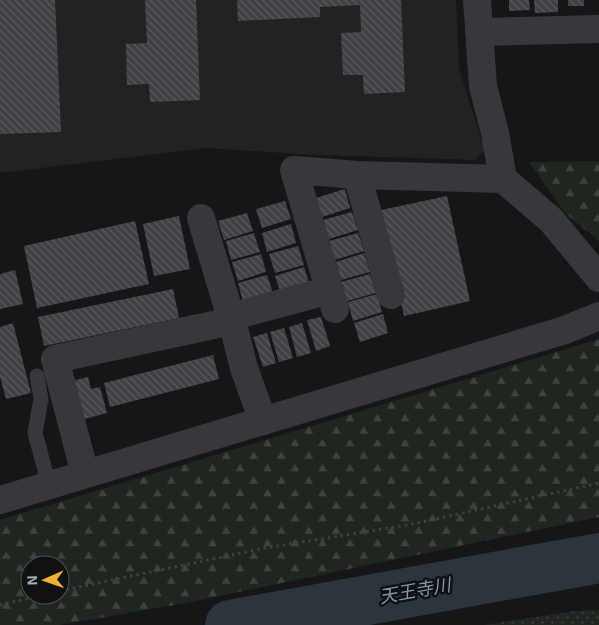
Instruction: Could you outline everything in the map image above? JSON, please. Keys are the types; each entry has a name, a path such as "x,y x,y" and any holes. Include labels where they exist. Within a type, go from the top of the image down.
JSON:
{"street":[{"path":"477,0 483,86 495,133 502,179"},
{"path":"479,32 599,29"},
{"path":"85,474 55,359 98,360 180,341 231,319 332,299 294,170 357,175 502,179 551,220 599,278"},
{"path":"357,175 391,296"},
{"path":"201,218 244,368 263,421"},
{"path":"0,500 565,330 599,316"}],"lane":[{"path":"38,376 40,399 35,433 49,485"}],"path":[{"path":"70,589 265,548 408,525 599,483"},
{"path":"0,605 20,600"}],"shaded area":[{"path":"0,0 456,0 459,69 485,150 475,160 315,155 206,148 0,173"}],"green space":[{"path":"599,161 599,241 565,213 529,162"},
{"path":"599,339 599,517 186,603 59,625 0,625 0,520"},
{"path":"599,610 599,625 484,625 575,611"}],"building":[{"path":"0,0 55,0 61,132 0,134"},
{"path":"145,0 196,0 200,100 150,102 149,84 127,85 126,44 147,43"},
{"path":"237,0 401,0 405,92 364,94 363,75 343,75 341,33 361,32 360,5 320,7 320,17 238,21"},
{"path":"509,0 529,0 530,10 509,11"},
{"path":"534,0 558,0 558,12 535,13"},
{"path":"568,0 584,0 584,6 568,6"},
{"path":"345,189 350,208 322,217 316,198"},
{"path":"447,196 470,301 404,316 381,210"},
{"path":"285,201 291,219 262,228 256,209"},
{"path":"352,212 358,230 329,239 323,220"},
{"path":"247,213 253,231 224,240 218,221"},
{"path":"179,216 190,269 154,276 143,224"},
{"path":"135,221 149,284 37,308 24,246"},
{"path":"291,224 296,243 267,252 262,233"},
{"path":"254,233 260,252 231,260 226,241"},
{"path":"358,233 364,251 335,260 329,241"},
{"path":"298,246 304,265 275,273 269,254"},
{"path":"364,253 370,272 341,280 336,262"},
{"path":"261,254 266,272 238,281 232,262"},
{"path":"304,267 310,286 281,294 275,276"},
{"path":"15,270 23,304 0,309 0,274"},
{"path":"370,274 376,293 347,301 341,282"},
{"path":"267,275 273,293 243,302 238,283"},
{"path":"173,289 179,318 44,346 38,317"},
{"path":"377,294 382,312 353,321 348,302"},
{"path":"383,314 388,333 360,342 354,323"},
{"path":"321,317 330,346 316,351 307,320"},
{"path":"13,323 31,393 6,399 0,377 0,327"},
{"path":"302,323 311,353 297,357 289,327"},
{"path":"284,328 293,358 279,362 270,332"},
{"path":"267,333 276,363 263,367 253,337"},
{"path":"213,355 219,379 110,407 104,383"},
{"path":"88,377 91,389 100,387 107,413 81,420 72,381"}],"waterway":[{"name":"天王寺川","path":"230,625 599,558"}]}
